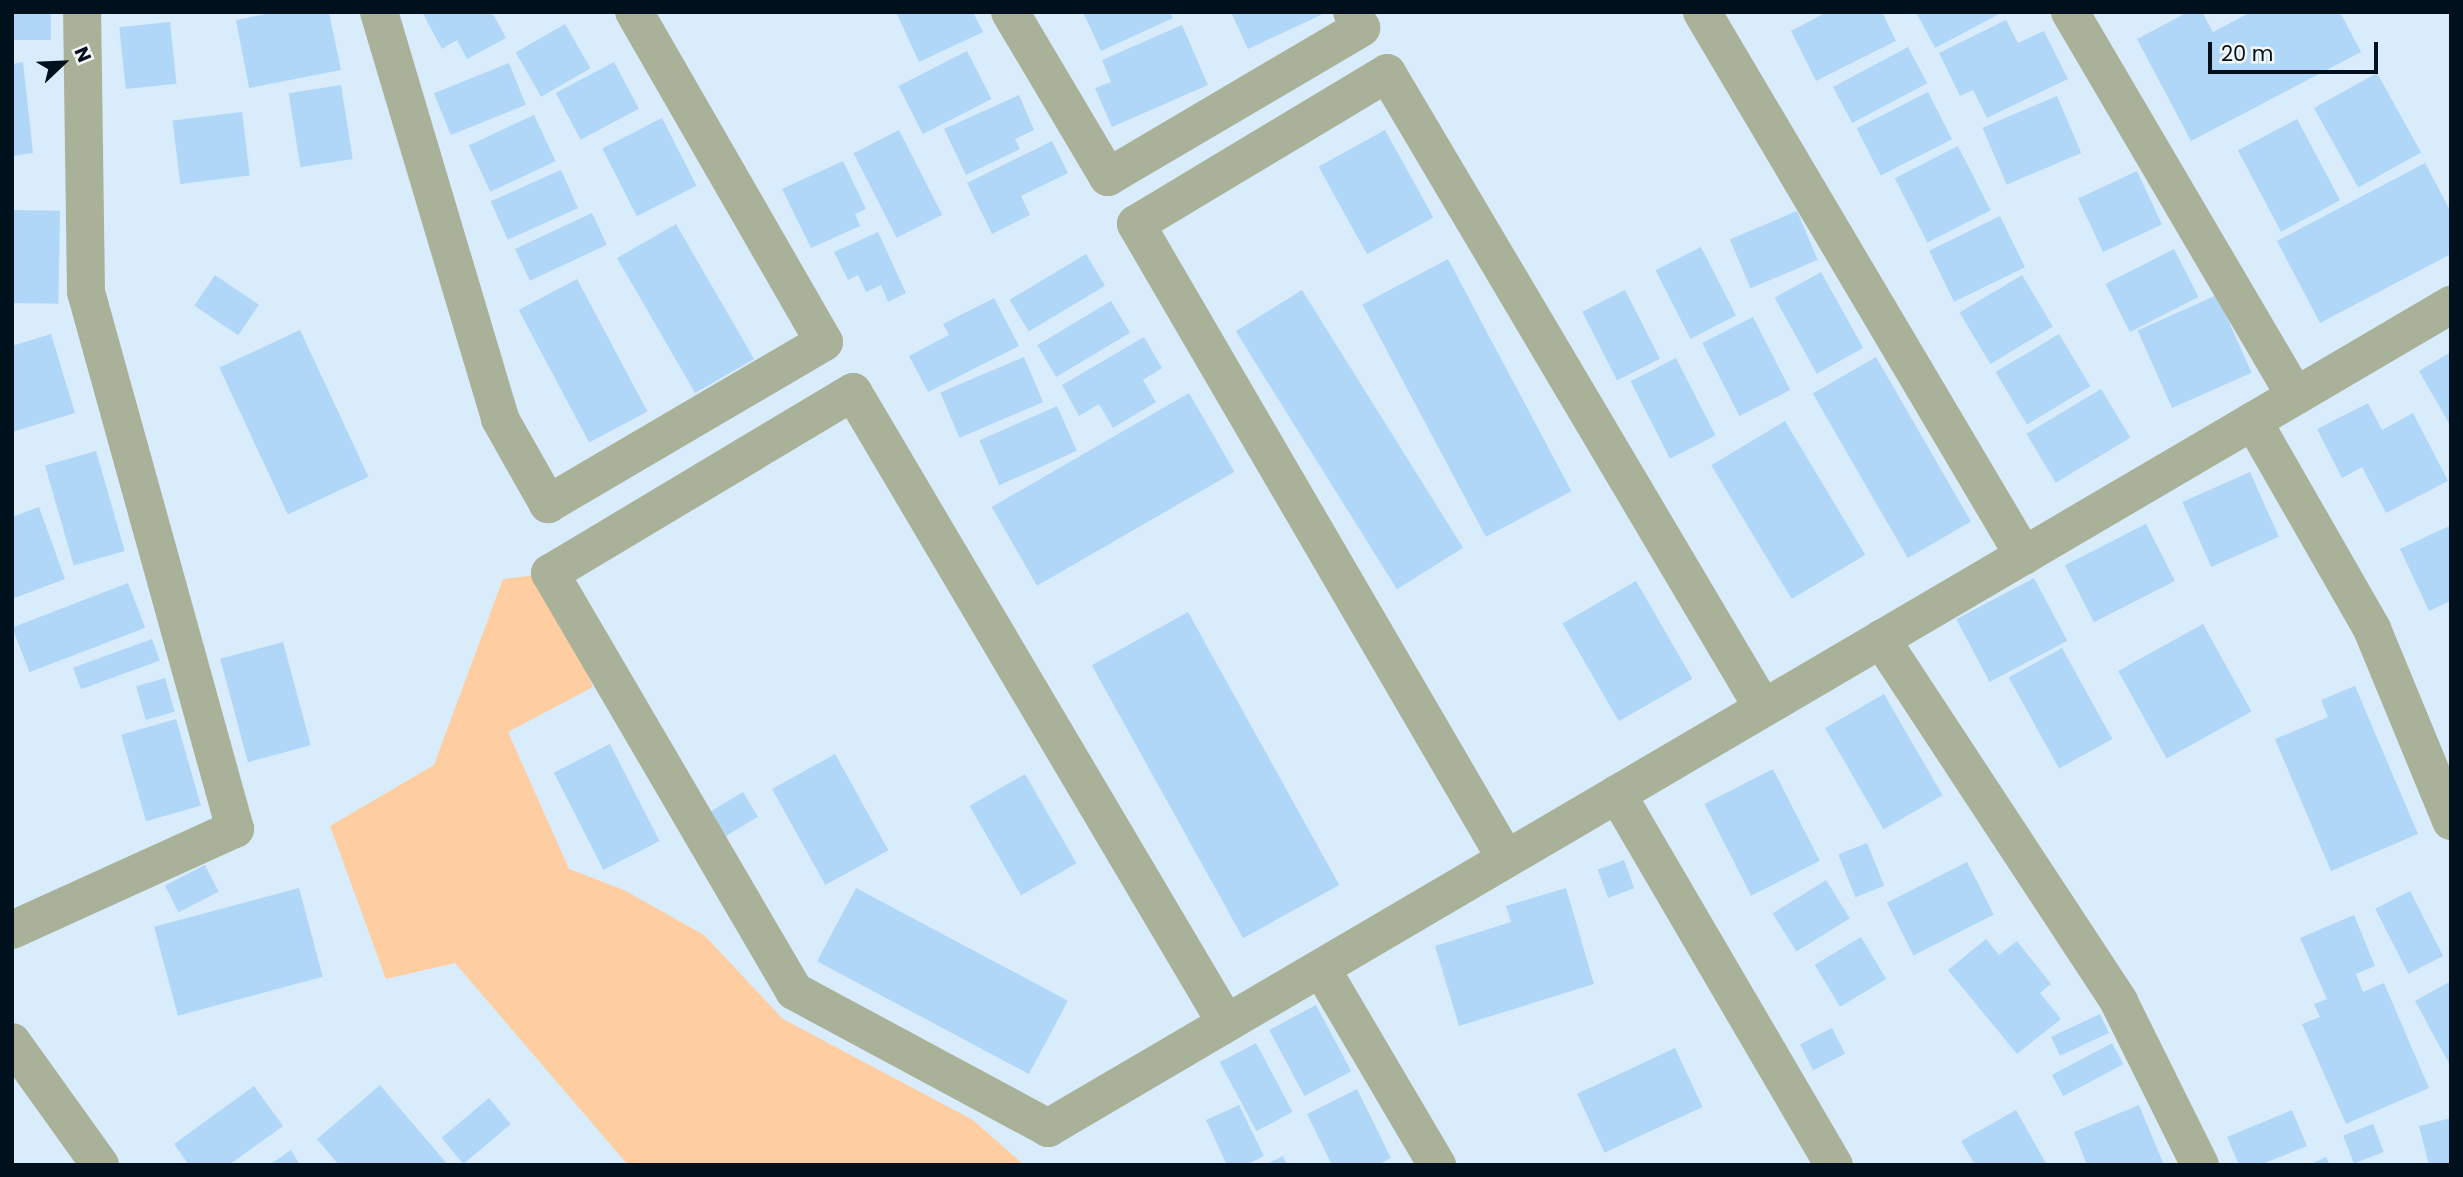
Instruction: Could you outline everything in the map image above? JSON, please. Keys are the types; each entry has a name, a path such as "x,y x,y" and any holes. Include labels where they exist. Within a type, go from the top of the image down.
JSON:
{"street":[{"path":"12,930 235,830 86,292 82,12"},
{"path":"379,12 500,419 548,504 824,342 634,12"},
{"path":"1010,12 1108,177 1361,28 1352,12"},
{"path":"1702,12 2024,556"},
{"path":"2070,12 2295,396"},
{"path":"1506,859 1136,224 1387,73 1763,708"},
{"path":"1227,1023 853,392 550,573 794,991 1048,1128 1321,968 1763,708 2451,305"},
{"path":"2253,421 2372,629 2451,821"},
{"path":"1881,639 2119,1002 2200,1165"},
{"path":"1617,794 1833,1165"},
{"path":"1321,968 1437,1165"},
{"path":"12,1042 100,1165"}],"shaded area":[{"path":"544,574 593,687 508,732 569,869 624,890 704,935 783,1019 973,1120 1024,1165 628,1165 455,963 386,979 330,826 434,765 503,579"}],"building":[{"path":"12,12 51,12 51,40 12,40"},
{"path":"277,12 329,12 341,70 249,88 236,20"},
{"path":"422,12 492,12 506,38 467,59 457,40 442,49"},
{"path":"896,12 973,12 983,32 919,62"},
{"path":"1083,12 1170,12 1173,18 1101,51"},
{"path":"1231,12 1327,12 1248,49"},
{"path":"1827,12 1882,12 1896,41 1816,81 1791,31"},
{"path":"1916,12 2003,12 1935,48"},
{"path":"2188,12 2202,12 2213,32 2251,12 2340,12 2361,52 2191,141 2137,39"},
{"path":"2006,20 2018,43 2044,31 2068,79 1987,118 1973,90 1960,96 1939,53"},
{"path":"170,22 176,84 126,89 119,27"},
{"path":"565,24 590,68 541,97 516,52"},
{"path":"1182,25 1208,85 1112,127 1095,88 1111,82 1102,60"},
{"path":"1908,47 1927,83 1852,123 1833,87"},
{"path":"967,51 992,99 923,134 898,86"},
{"path":"23,62 33,153 12,156 12,64"},
{"path":"614,62 639,109 581,140 556,93"},
{"path":"509,63 526,105 451,135 434,93"},
{"path":"2377,73 2421,153 2358,187 2314,108"},
{"path":"341,85 353,159 300,167 289,93"},
{"path":"1928,92 1952,139 1881,176 1857,128"},
{"path":"1019,95 1034,130 1015,139 1020,149 966,175 944,129"},
{"path":"2057,96 2081,153 2007,185 1982,128"},
{"path":"242,112 250,176 180,184 173,121"},
{"path":"534,115 556,161 490,192 469,145"},
{"path":"662,118 697,186 637,216 602,148"},
{"path":"2297,119 2340,200 2281,232 2238,150"},
{"path":"899,130 942,215 897,238 854,153"},
{"path":"1385,130 1433,217 1367,254 1319,167"},
{"path":"1052,141 1068,173 1021,196 1030,215 992,234 967,183"},
{"path":"1958,146 1991,210 1927,242 1895,178"},
{"path":"843,161 866,209 855,214 860,226 811,248 782,189"},
{"path":"2425,163 2451,212 2451,254 2320,323 2277,241"},
{"path":"561,170 578,208 508,240 491,201"},
{"path":"2137,171 2162,224 2103,252 2078,198"},
{"path":"12,210 60,211 58,304 12,303"},
{"path":"1797,211 1818,260 1751,288 1730,240"},
{"path":"592,213 607,245 530,281 515,249"},
{"path":"2000,216 2025,267 1954,302 1929,251"},
{"path":"676,224 754,359 695,393 617,258"},
{"path":"878,232 906,293 888,302 881,285 866,292 858,275 848,280 834,252"},
{"path":"1701,247 1736,316 1691,339 1656,270"},
{"path":"2174,249 2199,297 2130,332 2105,284"},
{"path":"1086,254 1105,286 1029,332 1010,300"},
{"path":"1448,259 1571,491 1486,537 1362,305"},
{"path":"1821,272 1863,348 1817,374 1775,298"},
{"path":"215,275 259,305 238,335 194,306"},
{"path":"2022,275 2053,326 1990,364 1959,313"},
{"path":"577,279 647,411 589,442 519,310"},
{"path":"1302,290 1463,548 1397,589 1236,331"},
{"path":"1625,290 1660,359 1617,380 1582,312"},
{"path":"2217,295 2252,373 2172,408 2138,330"},
{"path":"994,298 1019,346 928,392 909,356 949,335 943,324"},
{"path":"1111,301 1130,333 1056,377 1037,345"},
{"path":"1753,317 1790,390 1739,416 1702,343"},
{"path":"300,330 368,477 288,514 219,368"},
{"path":"51,334 75,413 12,432 12,346"},
{"path":"2059,334 2090,386 2027,424 1996,372"},
{"path":"1144,337 1162,368 1143,380 1156,402 1113,428 1099,404 1079,416 1062,385"},
{"path":"2451,352 2451,427 2419,371"},
{"path":"1024,357 1043,402 959,438 940,393"},
{"path":"1876,357 1971,522 1908,558 1813,394"},
{"path":"1676,358 1715,436 1670,459 1631,381"},
{"path":"2101,389 2130,438 2056,483 2026,434"},
{"path":"1189,393 1234,472 1037,586 992,507"},
{"path":"2368,403 2382,430 2413,413 2448,481 2386,513 2362,467 2342,478 2317,429"},
{"path":"1057,406 1077,451 999,485 979,441"},
{"path":"1785,421 1865,555 1792,599 1711,465"},
{"path":"96,451 125,551 74,566 45,466"},
{"path":"2250,472 2279,537 2211,567 2182,502"},
{"path":"39,507 65,579 12,599 12,517"},
{"path":"2146,524 2175,581 2094,622 2065,565"},
{"path":"2451,525 2451,601 2429,611 2400,549"},
{"path":"2034,578 2067,641 1990,682 1956,619"},
{"path":"1636,581 1692,679 1619,721 1562,624"},
{"path":"128,583 145,628 29,672 12,627"},
{"path":"1188,612 1339,885 1243,938 1092,665"},
{"path":"2203,624 2251,711 2167,758 2118,671"},
{"path":"152,639 160,661 81,689 73,668"},
{"path":"283,642 311,745 248,762 220,659"},
{"path":"2062,648 2112,739 2059,769 2009,678"},
{"path":"165,678 175,712 146,720 136,686"},
{"path":"2355,686 2418,834 2331,871 2275,739 2328,717 2321,700"},
{"path":"1884,694 1942,795 1884,829 1825,728"},
{"path":"176,719 201,806 146,821 121,735"},
{"path":"610,744 659,841 603,870 554,773"},
{"path":"835,754 888,850 825,885 772,789"},
{"path":"1773,769 1820,861 1751,896 1704,804"},
{"path":"1025,774 1076,863 1021,895 970,806"},
{"path":"743,792 758,817 722,838 707,814"},
{"path":"1867,843 1884,886 1855,897 1838,855"},
{"path":"1624,860 1634,888 1608,898 1598,870"},
{"path":"1967,862 1994,915 1914,955 1887,903"},
{"path":"205,865 219,892 179,912 165,885"},
{"path":"1826,880 1850,918 1796,952 1773,913"},
{"path":"299,888 323,977 178,1016 154,927"},
{"path":"856,888 1068,1001 1029,1074 817,961"},
{"path":"1566,888 1594,984 1459,1026 1435,946 1511,922 1506,906"},
{"path":"2410,891 2443,956 2408,974 2375,909"},
{"path":"2354,915 2375,966 2356,974 2363,992 2384,983 2429,1088 2346,1124 2302,1024 2320,1017 2314,1004 2327,999 2300,938"},
{"path":"1861,937 1886,979 1840,1007 1815,965"},
{"path":"1986,939 1999,955 2017,941 2051,984 2040,993 2061,1019 2017,1054 1948,970"},
{"path":"2451,981 2451,1067 2415,1001"},
{"path":"1316,1005 1351,1071 1304,1096 1269,1030"},
{"path":"2100,1014 2109,1033 2060,1056 2051,1037"},
{"path":"1832,1028 1845,1054 1813,1070 1800,1044"},
{"path":"1256,1043 1293,1112 1256,1131 1220,1062"},
{"path":"2112,1043 2123,1064 2063,1096 2052,1075"},
{"path":"1675,1048 1702,1107 1605,1153 1577,1094"},
{"path":"380,1085 448,1165 339,1165 317,1139"},
{"path":"254,1086 283,1126 229,1165 189,1165 174,1144"},
{"path":"1357,1089 1391,1158 1378,1165 1332,1165 1307,1114"},
{"path":"489,1098 511,1124 463,1164 442,1138"},
{"path":"1239,1105 1264,1156 1246,1165 1227,1165 1206,1120"},
{"path":"2139,1105 2164,1165 2087,1165 2074,1132"},
{"path":"2016,1110 2047,1165 1975,1165 1961,1141"},
{"path":"2292,1110 2307,1146 2260,1165 2239,1165 2227,1137"},
{"path":"2451,1118 2451,1165 2429,1165 2419,1126"},
{"path":"2373,1124 2384,1152 2354,1163 2343,1135"},
{"path":"291,1150 300,1165 269,1165"},
{"path":"1283,1156 1287,1165 1265,1165"},
{"path":"2326,1157 2330,1165 2309,1165"}]}
